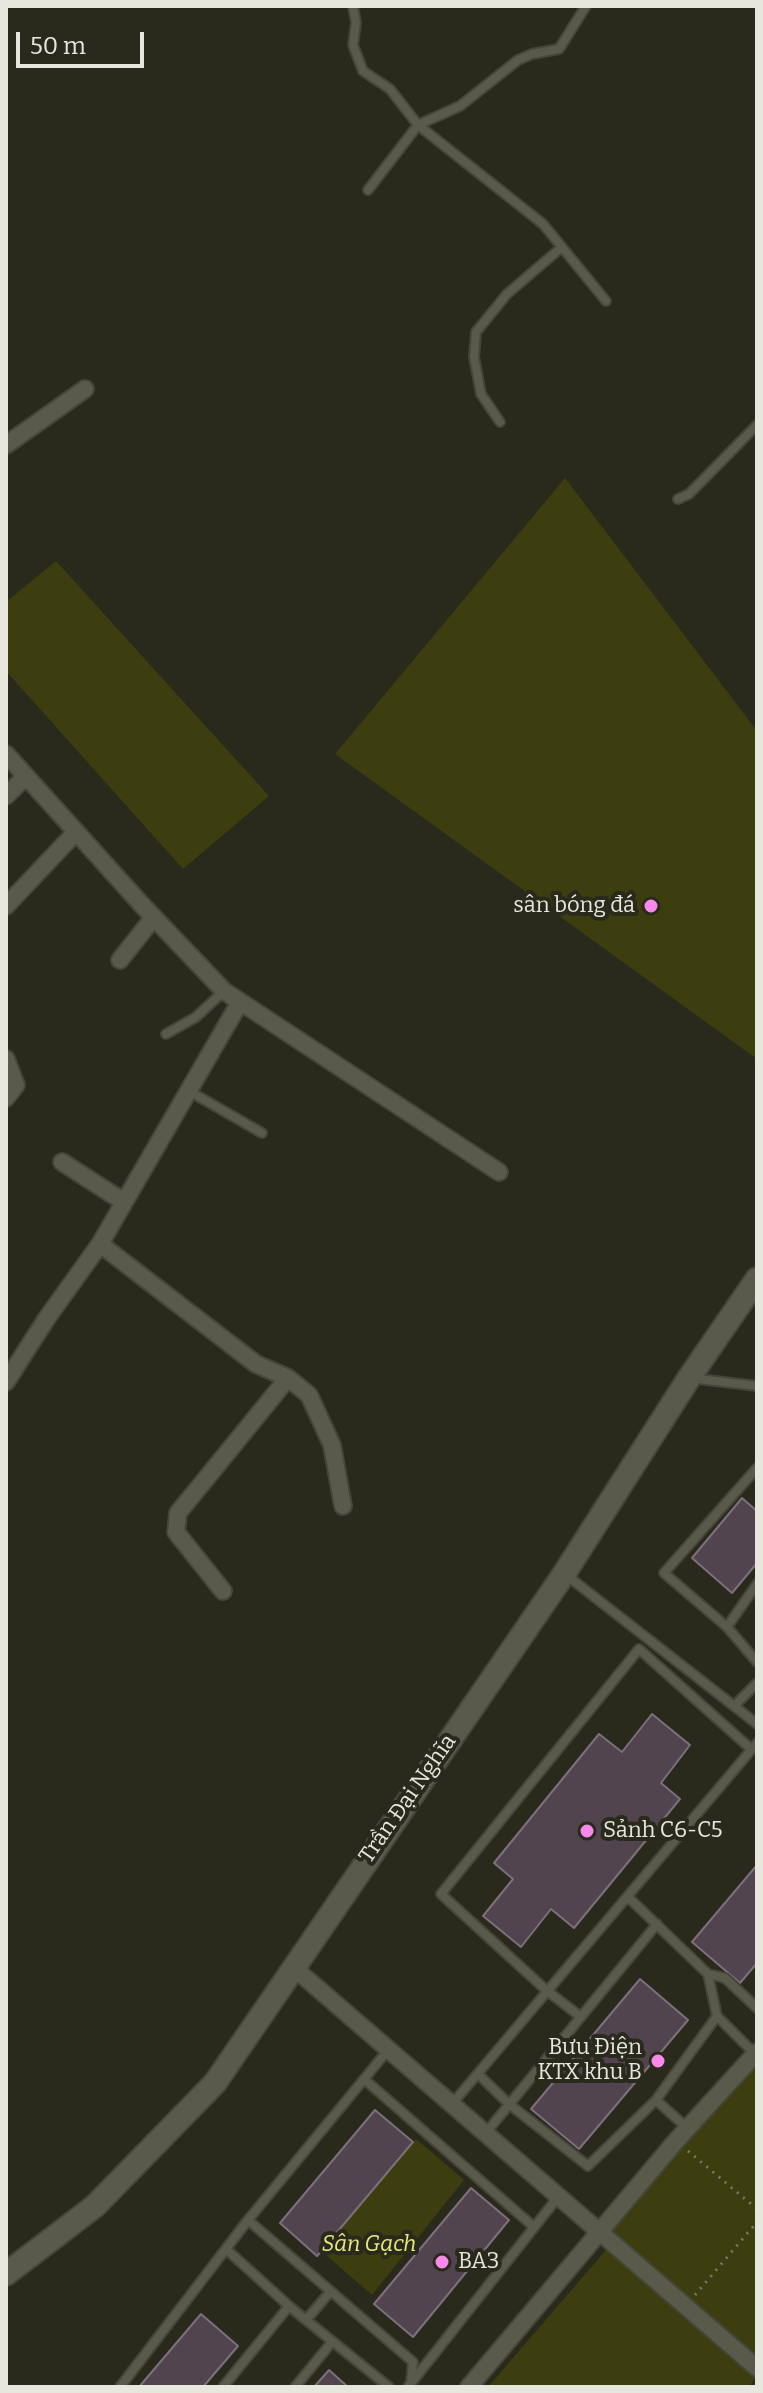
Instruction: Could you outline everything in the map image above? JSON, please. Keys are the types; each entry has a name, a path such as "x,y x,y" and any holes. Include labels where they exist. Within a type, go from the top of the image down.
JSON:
{"street":[{"path":"6,445 85,389"},
{"path":"6,754 224,991 499,1172"},
{"path":"6,796 26,776"},
{"path":"6,906 76,832"},
{"path":"120,960 154,917"},
{"path":"6,1382 100,1244 240,1002"},
{"path":"6,1059 16,1085 6,1098"},
{"path":"62,1162 124,1202"},
{"path":"100,1244 256,1364 288,1378 309,1395 332,1445 343,1506"},
{"name":"Trần Đại Nghĩa","path":"6,2274 95,2206 215,2083 564,1574 689,1378 757,1279"},
{"path":"223,1591 176,1532 178,1513 288,1378"},
{"path":"293,1967 757,2368"},
{"path":"469,2387 682,2135 756,2053"}],"lane":[{"path":"353,6 356,23 353,45 363,71 390,89 418,125 543,224 606,301"},
{"path":"368,190 418,125 460,106 518,60 559,49 586,6"},
{"path":"500,422 481,394 474,357 476,332 507,294 562,247"},
{"path":"678,499 689,494 757,425"},
{"path":"166,1034 196,1017 224,991"},
{"path":"189,1091 262,1133"},
{"path":"689,1378 757,1386"},
{"path":"757,1468 664,1573 727,1627 757,1662"},
{"path":"564,1574 757,1724"},
{"path":"727,1627 757,1584"},
{"path":"452,2104 546,1990 754,1746 639,1649 441,1894 546,1990 581,2017"},
{"path":"735,1705 757,1683"},
{"path":"628,1897 708,1974 725,1978 757,2008"},
{"path":"485,2134 657,1924"},
{"path":"708,1974 717,2016 756,2053"},
{"path":"478,2074 509,2104 588,2166 656,2100 717,2016"},
{"path":"120,2387 248,2220 388,2050"},
{"path":"364,2079 534,2227"},
{"path":"656,2100 682,2135"},
{"path":"226,2249 332,2342 391,2387 412,2386 558,2197"},
{"path":"248,2220 413,2362 412,2386"},
{"path":"306,2320 330,2292"},
{"path":"223,2387 289,2306"},
{"path":"295,2387 332,2342"}],"path":[{"path":"682,2135 757,2209"},
{"path":"686,2307 757,2222"}],"green space":[{"name":"sân bóng đá","path":"565,478 757,731 757,1059 335,754"},
{"path":"56,561 269,796 183,869 6,671 6,602"},
{"path":"757,2052 757,2369 599,2230"},
{"name":"Sân Gạch","path":"416,2139 464,2180 372,2295 319,2249"},
{"path":"606,2250 757,2375 749,2387 488,2387"}],"building":[{"path":"742,1498 757,1511 757,1563 732,1593 692,1558"},
{"path":"652,1714 690,1745 661,1783 680,1799 574,1928 551,1909 521,1947 483,1916 513,1879 494,1863 599,1734 622,1752"},
{"path":"757,1865 757,1963 740,1983 692,1942"},
{"path":"640,1979 688,2020 579,2149 531,2109"},
{"path":"375,2110 413,2142 317,2256 280,2223"},
{"name":"BA3","path":"471,2188 509,2220 413,2337 374,2304"},
{"path":"201,2314 238,2346 203,2387 139,2387"},
{"path":"329,2370 348,2387 314,2387"}],"place":[{"name":"sân bóng đá","path":"651,906"},
{"name":"Sảnh C6-C5","path":"587,1831"},
{"name":"Bưu Điện KTX khu B","path":"658,2061"},
{"name":"BA3","path":"442,2262"}]}
